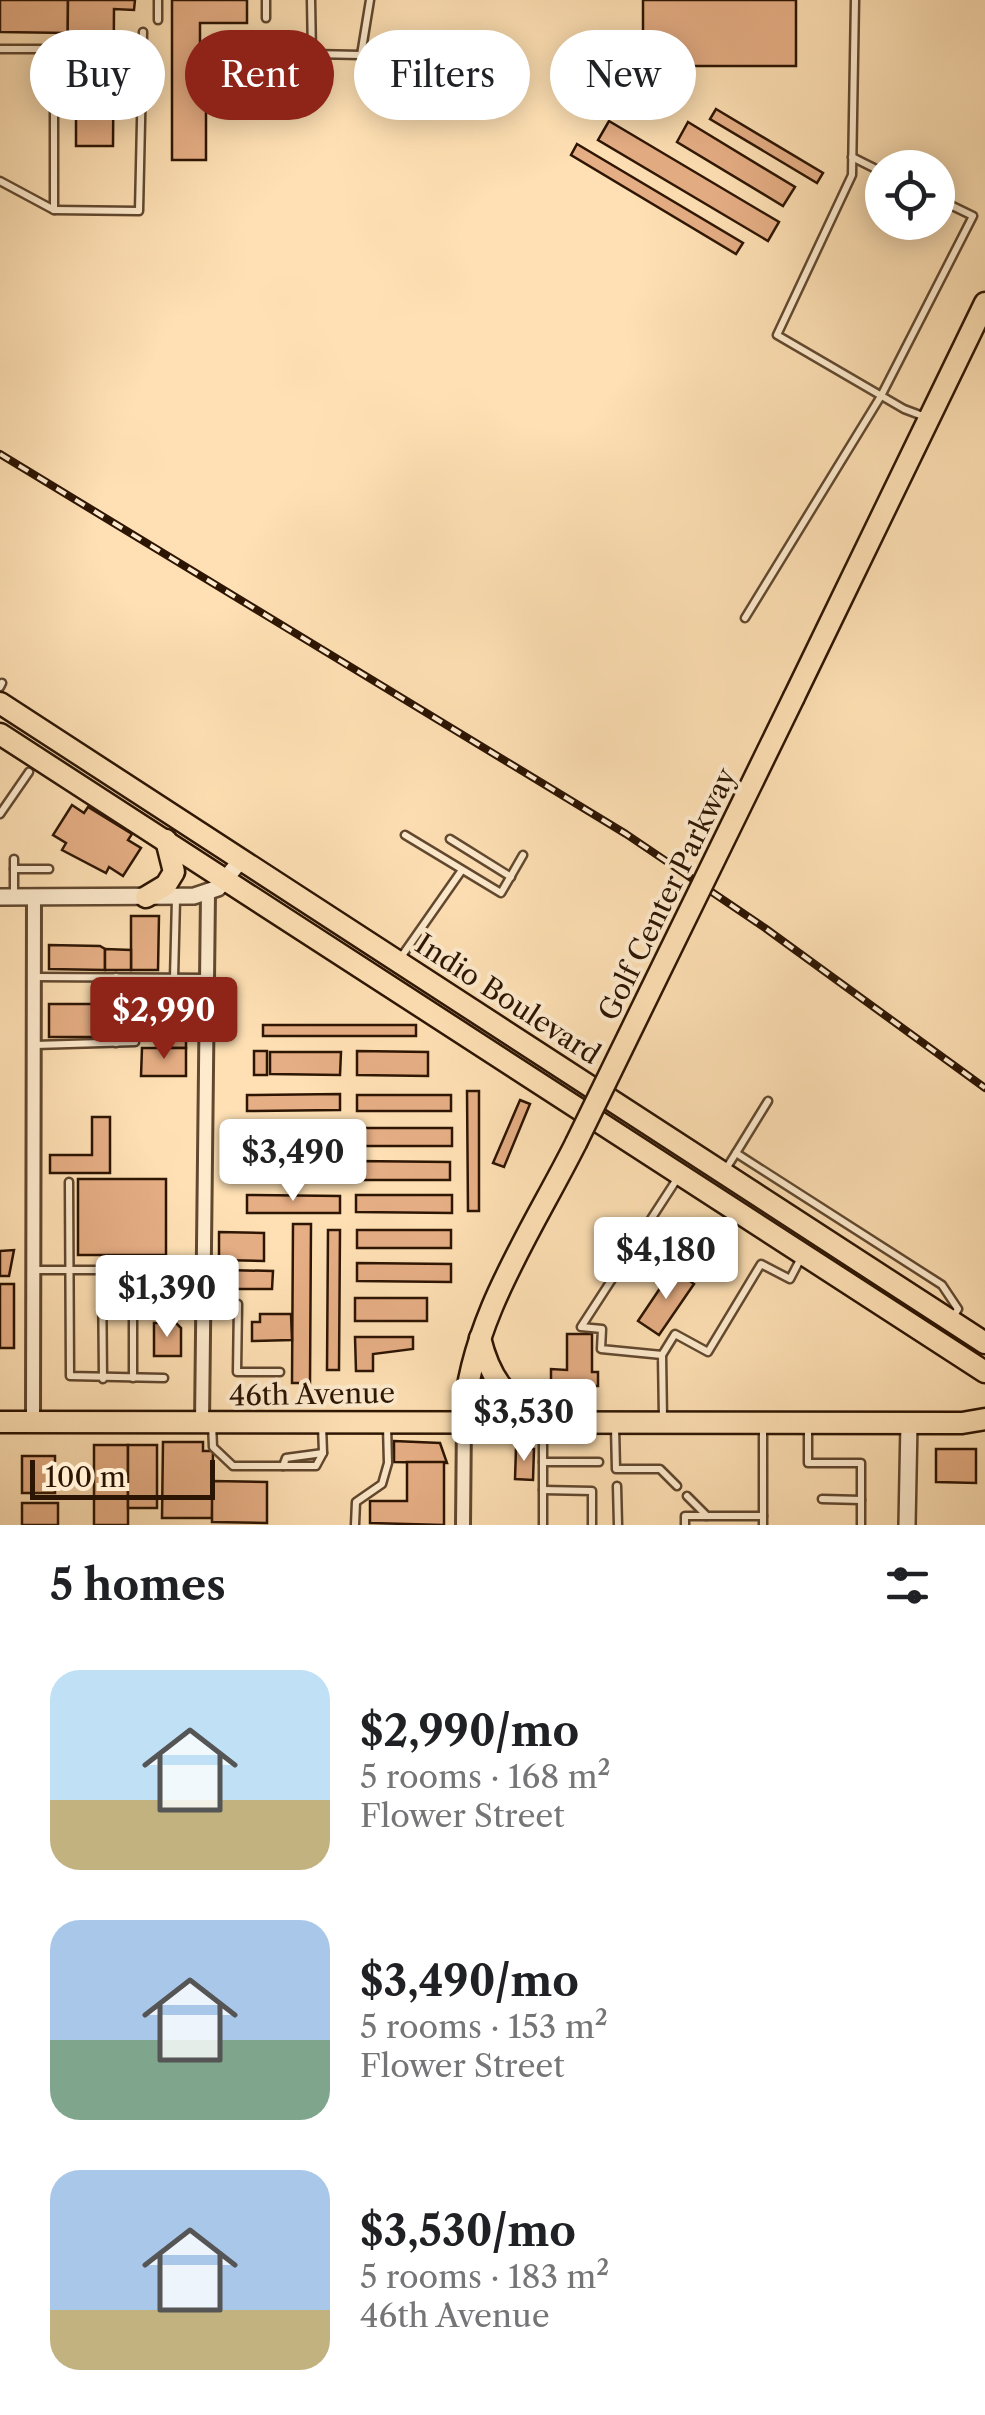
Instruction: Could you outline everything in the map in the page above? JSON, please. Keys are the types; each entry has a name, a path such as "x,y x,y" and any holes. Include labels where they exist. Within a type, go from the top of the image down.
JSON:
{"main road":[{"name":"Golf Center Parkway","path":"464,1420 466,1387 480,1338 985,303"},
{"name":"Indio Boulevard","path":"1,691 241,860 985,1343"},
{"name":"Indio Boulevard","path":"0,734 985,1372"},
{"path":"146,898 166,885 174,872 166,840"},
{"path":"368,972 406,983 439,1003 465,1004"},
{"path":"480,1338 502,1388 516,1405 545,1420"},
{"name":"46th Avenue","path":"0,1422 908,1423 985,1419"}],"street":[{"path":"7,897 176,898 208,893 226,880 241,860"},
{"path":"207,1423 203,1303 208,893"},
{"path":"33,1422 34,897"},
{"name":"Golf Center Parkway","path":"463,1525 464,1420"},
{"path":"907,1525 908,1423"}],"lane":[{"path":"158,0 158,20"},
{"path":"266,0 266,18"},
{"path":"311,0 312,54 361,56 370,0"},
{"path":"856,0 852,175 777,335 881,396 929,418"},
{"path":"0,49 54,50 54,210"},
{"path":"0,181 54,210 139,211 141,120"},
{"path":"852,157 865,164"},
{"path":"746,618 881,396 972,216 955,208"},
{"path":"0,814 29,772"},
{"path":"404,836 501,893 523,855"},
{"path":"450,839 511,876"},
{"path":"7,897 14,859"},
{"path":"14,869 49,869"},
{"path":"398,960 462,870"},
{"path":"174,978 176,898"},
{"path":"34,976 207,978"},
{"path":"116,977 116,1043"},
{"path":"34,1045 135,1042"},
{"path":"724,1172 768,1101"},
{"path":"736,1153 942,1286 958,1309 951,1320"},
{"path":"662,1355 601,1349 602,1328 581,1327 680,1174"},
{"path":"763,1198 776,1178"},
{"path":"68,1182 70,1376 164,1378"},
{"path":"814,1232 827,1211"},
{"path":"872,1270 885,1248"},
{"path":"663,1421 662,1355 676,1334 708,1352 761,1264 790,1279 803,1253"},
{"path":"34,1270 204,1270"},
{"path":"102,1270 103,1378"},
{"path":"133,1378 134,1270"},
{"path":"203,1303 238,1304 237,1372 280,1372"},
{"path":"355,1525 356,1502 382,1484 388,1463 387,1420"},
{"path":"543,1525 545,1420"},
{"path":"615,1420 616,1469 660,1469 677,1486"},
{"path":"207,1423 212,1447 233,1466 316,1466 324,1454 322,1421"},
{"path":"685,1525 684,1516 763,1521 762,1422"},
{"path":"808,1422 808,1463 861,1463 861,1525"},
{"path":"283,1466 286,1458 324,1454"},
{"path":"543,1462 599,1462"},
{"path":"618,1486 618,1525"},
{"path":"543,1490 592,1491 592,1525"},
{"path":"687,1496 707,1516"},
{"path":"822,1499 861,1500"}],"building":[{"path":"0,0 68,0 68,30 0,32"},
{"path":"68,0 135,0 134,10 114,9 114,30 68,30"},
{"path":"172,0 247,0 247,23 200,23 200,30 185,30 185,120 206,120 206,160 172,160"},
{"path":"643,0 796,0 796,66 696,66 696,30 643,30"},
{"path":"716,109 823,173 817,183 710,119"},
{"path":"76,120 113,120 113,146 76,146"},
{"path":"609,121 779,222 768,241 598,140"},
{"path":"688,122 795,187 783,206 677,142"},
{"path":"577,144 743,243 736,254 571,155"},
{"path":"72,805 84,813 88,807 132,834 128,840 141,848 123,876 109,867 106,873 62,850 66,843 53,835"},
{"path":"131,916 159,916 158,970 131,970"},
{"path":"49,945 100,946 105,949 105,970 49,969"},
{"path":"105,949 131,950 131,970 105,970"},
{"path":"152,986 187,987 187,1021 152,1021"},
{"path":"49,1004 105,1004 104,1037 49,1037"},
{"path":"164,1021 187,1021 186,1034 164,1034"},
{"path":"263,1025 416,1025 416,1036 263,1036"},
{"path":"158,1034 186,1034 186,1048 157,1048"},
{"path":"142,1048 186,1048 186,1076 141,1076"},
{"path":"254,1051 267,1051 267,1075 254,1075"},
{"path":"357,1051 428,1052 428,1076 357,1075"},
{"path":"270,1052 341,1052 340,1075 270,1074"},
{"path":"467,1091 479,1091 479,1211 468,1211"},
{"path":"340,1094 340,1110 247,1111 247,1095"},
{"path":"357,1095 451,1095 451,1111 357,1111"},
{"path":"520,1100 530,1104 504,1167 493,1163"},
{"path":"92,1117 110,1117 110,1173 50,1173 50,1155 92,1155"},
{"path":"246,1127 340,1128 340,1146 246,1145"},
{"path":"357,1128 452,1128 452,1146 357,1146"},
{"path":"245,1161 341,1162 341,1179 245,1178"},
{"path":"356,1161 450,1162 450,1180 356,1180"},
{"path":"78,1179 166,1179 166,1255 78,1255"},
{"path":"247,1195 340,1196 340,1213 247,1213"},
{"path":"356,1195 452,1195 452,1213 356,1212"},
{"path":"293,1224 311,1224 310,1383 292,1383"},
{"path":"328,1230 340,1230 339,1370 327,1370"},
{"path":"357,1230 451,1230 451,1248 357,1248"},
{"path":"219,1232 264,1233 264,1261 219,1260"},
{"path":"14,1250 9,1276 0,1276 0,1251"},
{"path":"357,1263 451,1264 451,1282 357,1281"},
{"path":"673,1269 694,1284 659,1335 638,1321"},
{"path":"224,1270 273,1271 272,1289 224,1289"},
{"path":"0,1284 14,1284 14,1348 0,1348"},
{"path":"355,1298 427,1298 427,1321 355,1321"},
{"path":"260,1314 291,1314 292,1340 252,1341 252,1322 260,1322"},
{"path":"154,1323 176,1323 181,1328 181,1356 154,1356"},
{"path":"567,1334 592,1334 592,1372 598,1372 598,1386 551,1385 551,1369 567,1370"},
{"path":"355,1337 413,1337 413,1349 373,1354 373,1371 356,1371"},
{"path":"394,1441 440,1443 447,1463 394,1462"},
{"path":"163,1442 203,1442 203,1451 213,1451 212,1518 162,1518"},
{"path":"94,1445 128,1445 128,1525 94,1525"},
{"path":"128,1445 157,1445 157,1508 128,1508"},
{"path":"516,1448 534,1449 533,1480 515,1479"},
{"path":"936,1449 976,1449 976,1483 936,1482"},
{"path":"22,1456 55,1456 55,1493 22,1493"},
{"path":"407,1462 444,1462 444,1525 370,1523 370,1501 407,1501"},
{"path":"212,1481 267,1482 267,1523 212,1522"},
{"path":"22,1503 58,1503 58,1525 22,1525"}],"railway":[{"path":"0,454 626,834 765,928 985,1088"}]}
